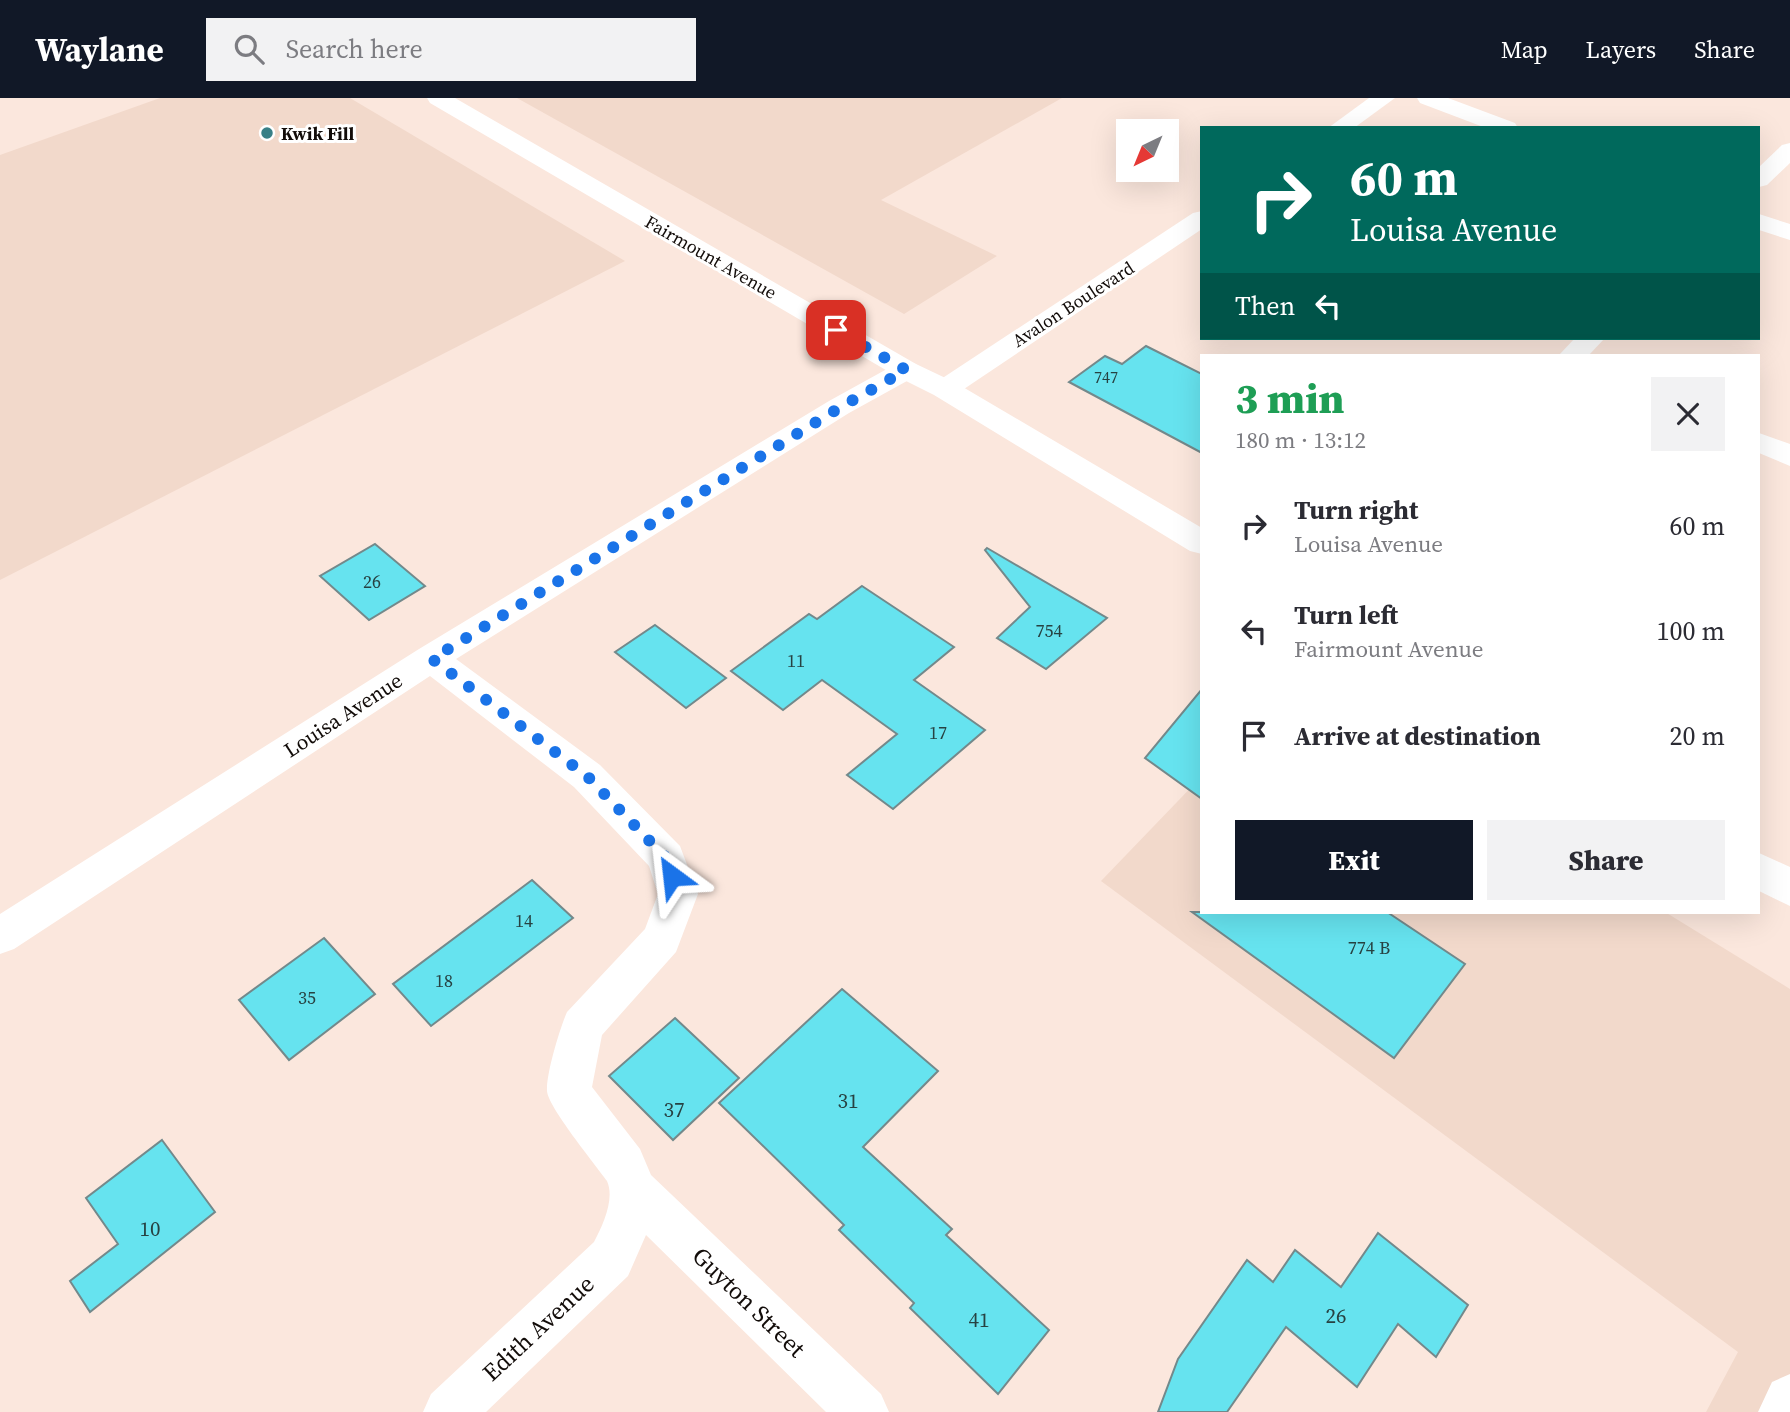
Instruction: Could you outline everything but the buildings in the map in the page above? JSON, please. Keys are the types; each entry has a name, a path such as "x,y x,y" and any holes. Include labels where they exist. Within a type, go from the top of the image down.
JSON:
{"main road":[{"name":"Fairmount Avenue","path":"438,98 906,370 945,389 1200,542"},
{"path":"1760,871 1790,888"}],"street":[{"path":"1342,126 1384,98"},
{"path":"1428,98 1502,126"},
{"path":"1760,179 1790,150"},
{"name":"Avalon Boulevard","path":"945,389 1200,219"},
{"path":"1760,221 1790,233"},
{"path":"1574,354 1589,340"},
{"name":"Louisa Avenue","path":"0,936 432,659 828,415 906,370"},
{"path":"1760,442 1790,456"},
{"name":"Guyton Street","path":"432,659 587,776 666,858 678,894 662,939 582,1026 569,1093 624,1165 635,1191 863,1412"},
{"name":"Edith Avenue","path":"449,1412 611,1259 621,1239 635,1191"},
{"path":"1784,1412 1790,1400"}],"shaded area":[{"path":"160,98 350,98 625,261 0,580 0,155"},
{"path":"517,98 1062,98 881,200 997,256 904,314"},
{"path":"1200,778 1200,914 1668,914 1790,989 1790,1412 1706,1412 1738,1352 1101,881"}],"place":[{"name":"Kwik Fill","path":"267,133"}],"route":[{"path":"672,876 666,858 587,776 432,659 839,408 906,370 836,330"}]}
